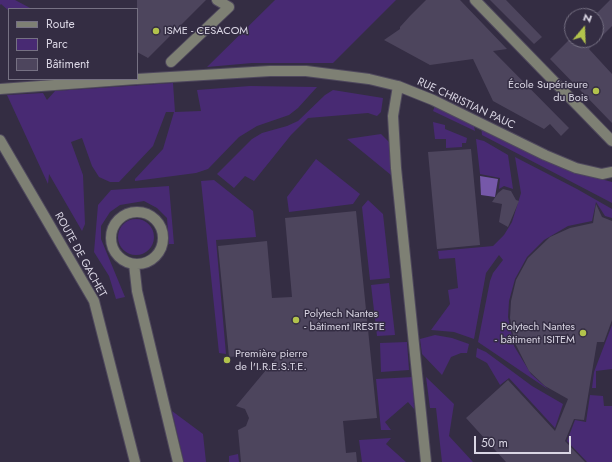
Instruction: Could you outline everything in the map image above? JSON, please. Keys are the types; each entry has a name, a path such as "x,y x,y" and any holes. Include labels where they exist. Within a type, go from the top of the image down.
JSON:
{"street":[{"path":"171,62 229,7 217,0"},
{"path":"475,0 612,142"},
{"name":"RUE CHRISTIAN PAUC","path":"138,79 270,71 306,71 369,79 398,86 433,100 545,155 576,168 602,174 612,172"},
{"name":"RUE CHRISTIAN PAUC","path":"0,89 122,80"},
{"path":"398,86 393,116 395,160 426,462"},
{"name":"ROUTE DE GACHET","path":"0,140 94,301 135,462"},
{"path":"140,212 151,216 159,224 163,241 159,252 151,260 134,264 118,257 112,247 111,235 118,220 128,214 140,212"},
{"path":"134,264 137,291 178,462"}],"green space":[{"path":"0,0 15,0 30,8 8,8 8,10 1,4 0,5"},
{"path":"275,0 396,0 333,63 252,63 207,67"},
{"path":"173,83 175,112 201,111 197,90 250,86 317,87 298,108 289,115 257,126 239,137 208,169 196,173 135,181 135,179 163,149 174,112 166,112 153,146 119,182 110,182 99,177 92,166 82,138 71,142 83,175 85,224 82,231 49,174 48,184 7,95 43,93 47,100 55,91"},
{"path":"333,90 383,98 381,112 377,116 368,113 308,118 291,135 254,181 245,176 234,188 217,174 252,139 262,133 287,126 298,121 325,95"},
{"path":"436,103 473,121 475,131 433,111"},
{"path":"433,122 445,125 445,129 467,138 466,143 462,143 462,147 446,148 446,139 435,139"},
{"path":"481,125 575,172 612,182 612,203 482,135"},
{"path":"381,134 389,142 391,175 347,139"},
{"path":"476,139 484,141 508,155 513,189 504,186 499,189 500,178 480,174"},
{"path":"515,157 612,209 612,218 605,216 596,202 592,221 568,226 544,240 527,257 515,279 509,301 508,317 514,346 531,374 549,390 478,342 490,281 493,273 503,260 499,255 486,273 474,339 454,332 431,330 450,304 448,290 458,288 455,258 439,259 438,251 493,246 504,235 512,222 521,193"},
{"path":"316,159 360,194 353,204 289,212 287,197"},
{"path":"214,180 253,211 256,237 216,240 226,354 219,353 201,181"},
{"path":"169,186 174,244 169,244 167,218 157,208 144,201 120,205 110,212 101,226 101,239 125,297 116,299 109,276 94,252 98,205 111,190"},
{"path":"368,200 383,214 390,278 370,280 362,207"},
{"path":"140,219 149,224 153,230 153,244 149,250 140,255 132,255 123,250 119,244 118,233 123,224 129,220"},
{"path":"389,283 395,335 377,336 371,285"},
{"path":"612,325 612,369 596,371 596,388 592,388 594,372"},
{"path":"435,335 452,338 469,344 467,353 461,353 451,357 442,375 422,354 420,339"},
{"path":"407,342 409,370 381,372 380,343"},
{"path":"477,348 486,352 532,386 563,404 555,428 509,378 500,385 487,363 476,357"},
{"path":"413,377 414,409 408,402 385,422 391,430 381,430 376,379"},
{"path":"426,377 454,404 449,436 473,462 442,462 436,408 430,408"},
{"path":"590,395 603,396 604,406 612,406 612,462 587,462 567,441 575,420 586,422"},
{"path":"172,411 203,434 206,462 184,462"},
{"path":"391,438 386,444 406,462 362,462 359,440"},
{"path":"238,454 239,462 229,462 229,456"}],"shaded area":[{"path":"480,176 498,179 495,197 481,195"}],"building":[{"name":"ISME - CESACOM","path":"137,0 206,0 148,58 138,53"},
{"path":"426,0 460,0 507,49 493,51 569,128 561,136 550,124 544,129 493,101 473,59 430,65 384,40 400,29 400,27"},
{"path":"490,0 506,0 542,37 534,44"},
{"name":"École Supérieure du Bois","path":"610,0 612,0 612,26 604,34 604,8 602,8"},
{"name":"École Supérieure du Bois","path":"564,45 564,48 590,48 589,49 612,74 612,123 550,59"},
{"path":"471,149 480,245 437,249 428,152"},
{"path":"503,189 511,191 516,200 519,201 508,227 499,222 502,204 492,202 498,193"},
{"name":"Polytech Nantes - bâtiment ISITEM","path":"596,204 602,217 612,221 612,320 604,342 597,342 584,420 574,419 565,441 585,462 506,462 466,418 508,380 555,431 568,399 545,386 529,371 514,341 510,318 511,301 516,280 528,258 550,237 570,228 593,223"},
{"name":"Polytech Nantes - bâtiment IRESTE","path":"356,211 377,418 343,421 346,453 356,452 357,462 241,462 238,430 246,426 249,418 245,409 236,406 281,352 229,357 218,246 267,241 272,298 292,297 285,218"}],"place":[{"name":"ISME - CESACOM","path":"156,31"},
{"name":"École Supérieure du Bois","path":"596,91"},
{"name":"Polytech Nantes - bâtiment IRESTE","path":"296,320"},
{"name":"Polytech Nantes - bâtiment ISITEM","path":"583,333"},
{"name":"Première pierre de l'I.R.E.S.T.E.","path":"227,360"}]}
